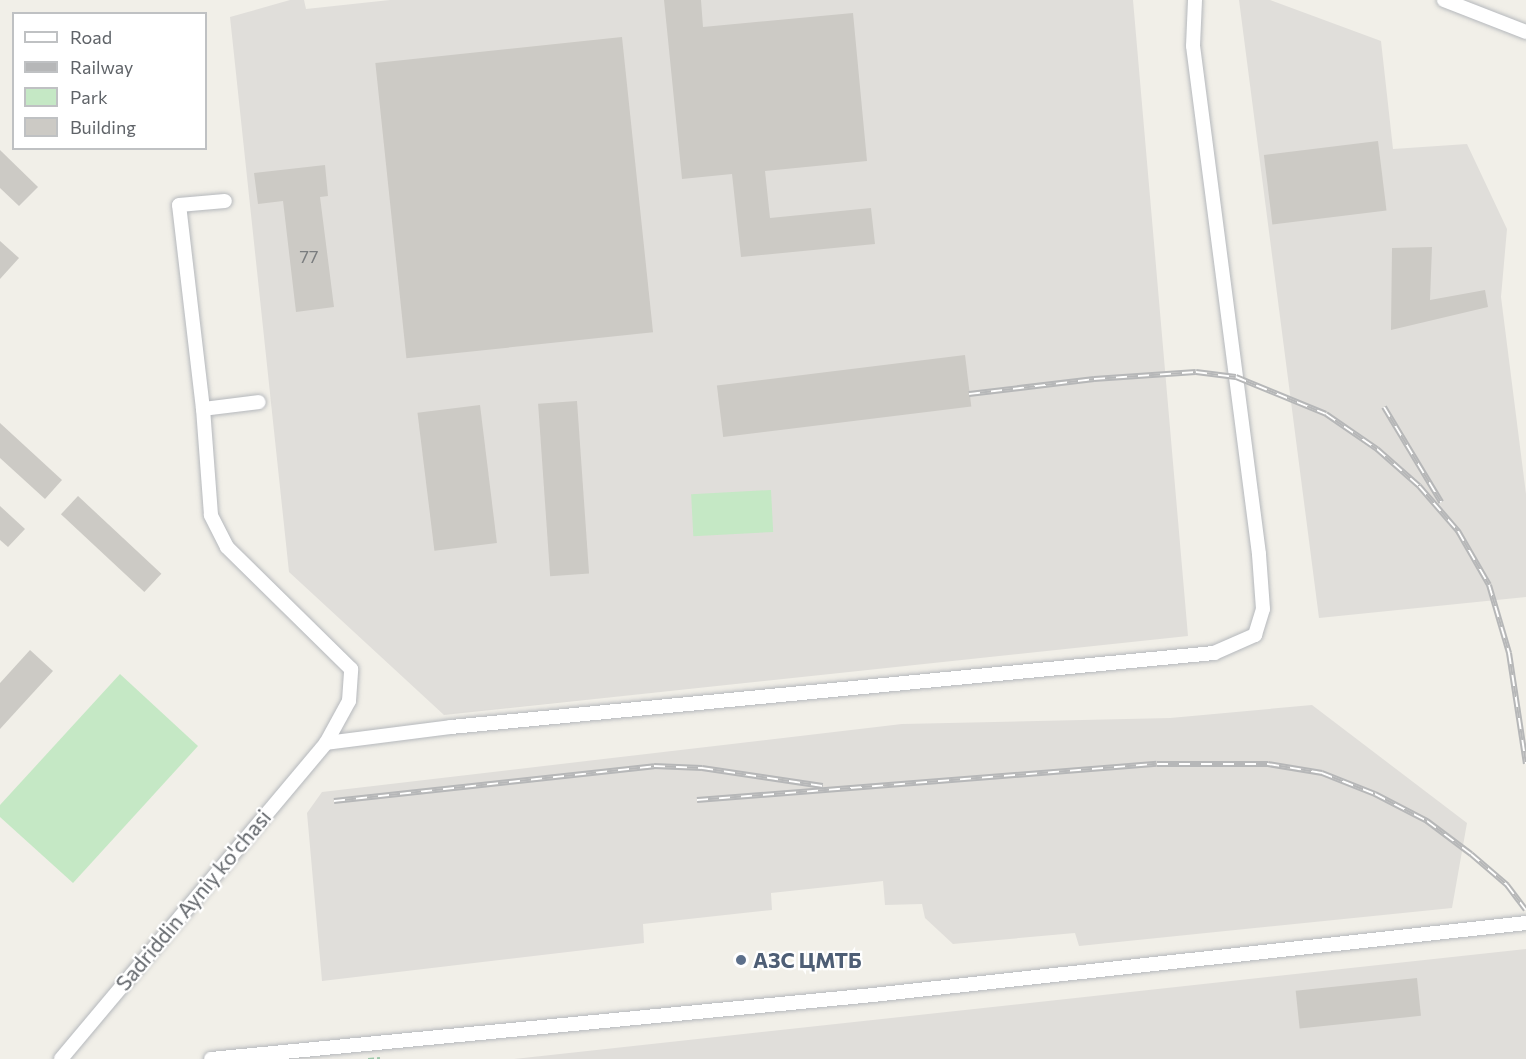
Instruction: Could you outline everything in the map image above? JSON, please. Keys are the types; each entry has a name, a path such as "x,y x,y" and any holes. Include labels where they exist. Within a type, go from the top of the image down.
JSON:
{"street":[{"path":"326,743 451,727 1214,653 1255,635 1263,609 1260,565 1193,45 1195,0"},
{"path":"1444,0 1526,32"},
{"name":"Sadriddin Ayniy ko'chasi","path":"61,1059 326,743 349,701 351,669 227,547 211,515 203,409 179,205 225,201"},
{"path":"203,409 259,402"},
{"path":"211,1059 885,994 1526,923"}],"shaded area":[{"path":"290,0 304,0 306,9 390,0 1133,0 1188,636 444,715 289,572 230,17"},
{"path":"1239,0 1270,0 1381,41 1393,149 1467,144 1507,229 1501,297 1526,494 1526,597 1319,618"},
{"path":"1312,705 1467,823 1452,908 1079,946 1075,933 953,944 925,918 922,904 885,905 883,881 771,893 772,910 643,924 644,943 322,981 307,813 322,792 902,724 1170,718"},
{"path":"1526,949 1526,1059 514,1059"}],"green space":[{"path":"771,490 773,532 693,536 691,494"},
{"path":"120,674 198,746 73,883 0,817 0,805"}],"building":[{"path":"664,0 701,0 703,27 853,13 867,161 765,171 770,218 871,208 875,244 741,257 732,174 682,179"},
{"path":"622,37 653,332 406,358 375,63"},
{"path":"1378,141 1387,210 1272,224 1264,155"},
{"path":"0,150 38,187 19,206 0,188"},
{"path":"325,165 328,196 320,197 334,307 296,312 283,201 258,204 254,173"},
{"path":"0,241 19,258 0,279"},
{"path":"1432,247 1430,300 1485,290 1488,307 1391,330 1392,248"},
{"path":"965,355 971,407 723,437 717,385"},
{"path":"577,401 589,574 550,576 538,404"},
{"path":"480,405 497,543 434,551 417,413"},
{"path":"0,423 62,480 45,499 0,458"},
{"path":"78,496 161,574 144,592 61,514"},
{"path":"0,506 25,529 8,547 0,540"},
{"path":"30,650 53,671 0,729 0,683"},
{"path":"1417,978 1421,1016 1300,1029 1296,991"}],"railway":[{"path":"969,394 1094,379 1196,372 1236,377 1326,414 1377,449 1419,486 1458,531 1489,585 1509,653 1526,764"},
{"path":"1384,407 1441,502"},
{"path":"697,800 1157,764 1268,764 1322,773 1375,794 1427,821 1507,885 1526,910"},
{"path":"334,801 654,766 702,768 823,786"}],"place":[{"name":"АЗС ЦМТБ","path":"741,960"}]}
